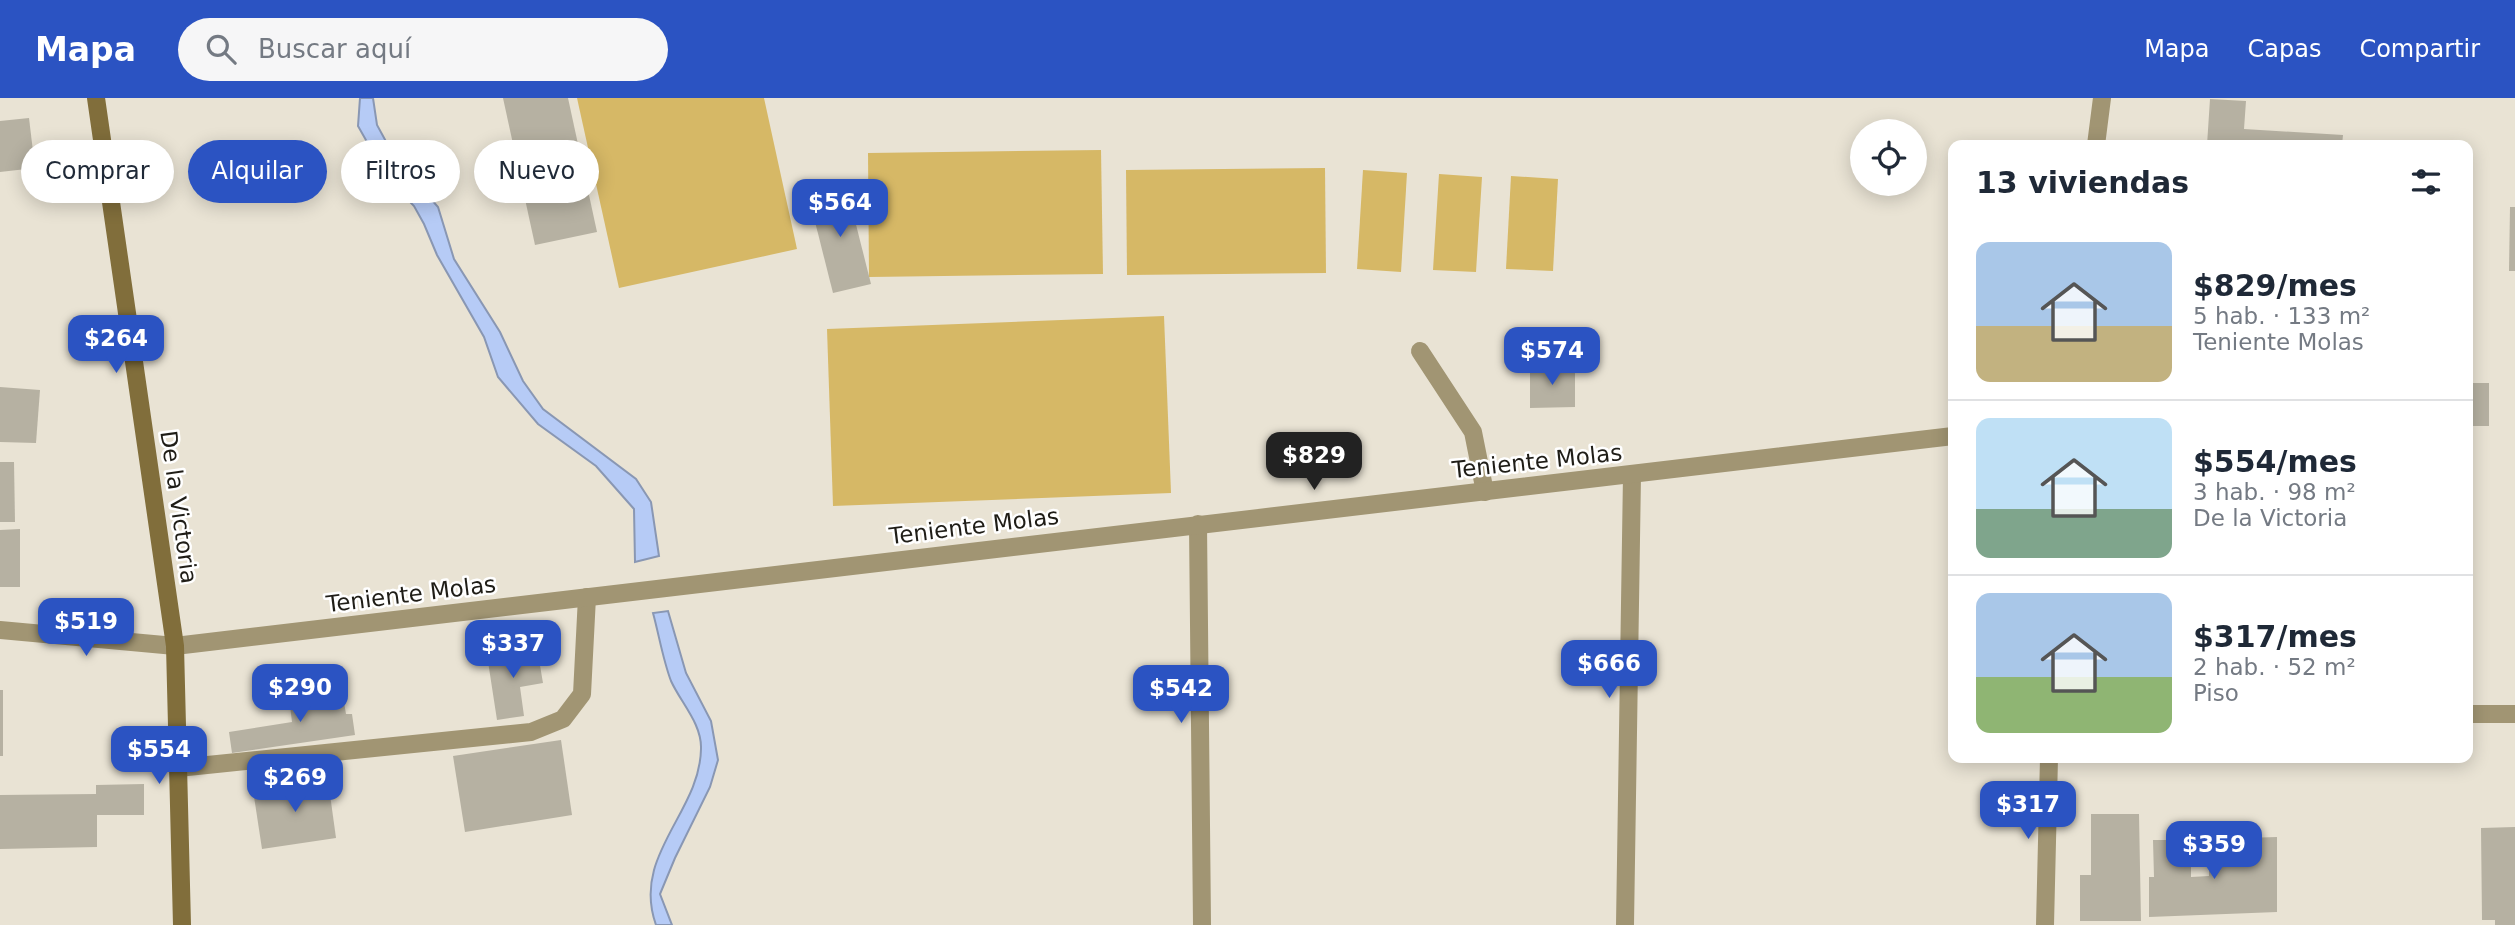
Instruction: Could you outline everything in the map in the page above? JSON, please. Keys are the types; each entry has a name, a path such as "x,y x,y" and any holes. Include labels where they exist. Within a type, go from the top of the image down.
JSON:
{"main road":[{"name":"De la Victoria","path":"96,98 175,646 182,925"}],"street":[{"path":"2097,140 2102,98"},
{"path":"1420,351 1473,432 1485,492"},
{"name":"Teniente Molas","path":"0,630 175,646 1948,437"},
{"path":"1625,925 1632,475"},
{"path":"1198,524 1202,925"},
{"path":"178,768 531,732 564,719 582,694 587,597"},
{"path":"2473,714 2515,714"},
{"path":"2045,925 2049,763"}],"shaded area":[{"path":"577,98 764,98 797,249 619,288 599,198 599,140 586,140"},
{"path":"1101,150 1103,274 869,277 868,153"},
{"path":"1325,168 1326,273 1127,275 1126,170"},
{"path":"1363,170 1407,173 1401,272 1357,269"},
{"path":"1439,174 1482,177 1476,272 1433,270"},
{"path":"1511,176 1558,179 1553,271 1506,269"},
{"path":"1164,316 1171,493 833,506 827,329"}],"water":[{"path":"360,98 373,98 377,125 385,140 366,140 358,126"},
{"path":"411,203 434,203 438,207 454,259 500,332 523,381 543,409 636,479 651,502 659,556 635,562 634,509 596,466 538,424 498,377 484,337 437,255"},
{"path":"668,611 686,673 711,721 718,760 710,787 660,894 672,925 656,925 651,900 652,877 659,855 690,794 698,772 701,749 695,722 671,681 663,656 653,613"}],"building":[{"path":"503,98 568,98 577,140 512,140"},
{"path":"2210,99 2246,101 2244,129 2343,135 2342,140 2207,140"},
{"path":"29,118 32,140 21,140 21,170 0,172 0,121"},
{"path":"846,185 871,284 833,293 808,194"},
{"path":"526,203 591,203 597,232 535,245"},
{"path":"2510,207 2515,207 2515,271 2509,271"},
{"path":"1575,365 1575,407 1530,408 1530,366"},
{"path":"2473,383 2489,383 2489,426 2473,426"},
{"path":"0,387 40,390 36,443 0,442"},
{"path":"0,462 14,462 15,522 0,522"},
{"path":"20,529 20,587 0,587 0,530"},
{"path":"537,648 543,683 520,687 524,716 497,720 487,655"},
{"path":"0,690 3,690 3,756 0,756"},
{"path":"342,690 346,714 352,714 355,735 232,753 229,732 292,722 289,698"},
{"path":"561,740 572,815 465,832 453,756"},
{"path":"328,780 336,838 262,849 253,790"},
{"path":"144,784 144,815 97,815 97,847 0,849 0,795 96,794 96,785"},
{"path":"2091,814 2139,814 2141,921 2080,921 2080,875 2091,875"},
{"path":"2515,827 2515,925 2495,925 2495,920 2482,920 2481,828"},
{"path":"2277,837 2277,912 2149,917 2149,877 2154,877 2153,840 2191,840 2191,877 2209,876 2209,863 2245,862 2245,838"}]}
